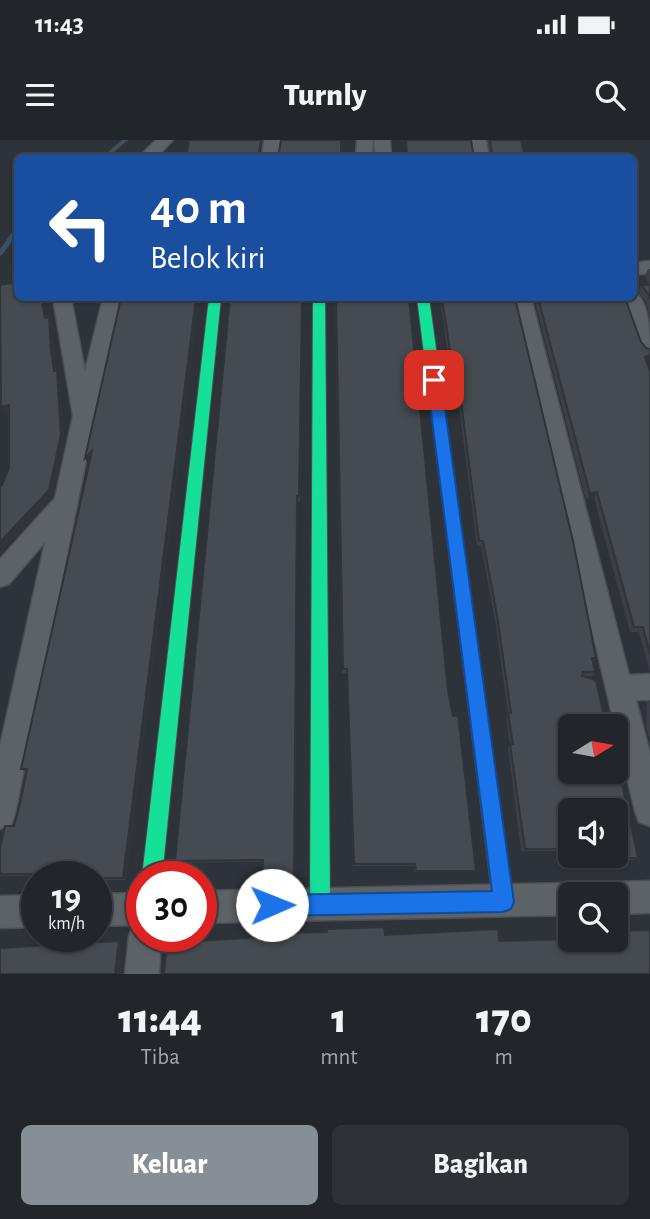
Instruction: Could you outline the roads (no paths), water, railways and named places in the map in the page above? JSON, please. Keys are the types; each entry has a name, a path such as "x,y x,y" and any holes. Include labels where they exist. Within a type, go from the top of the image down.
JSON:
{"street":[{"path":"151,154 167,140"},
{"path":"63,301 83,421"},
{"path":"0,814 10,721 66,502 111,301"},
{"path":"154,861 215,301"},
{"path":"319,301 320,904"},
{"path":"423,301 503,902"},
{"path":"523,301 650,811"},
{"path":"632,301 650,347"},
{"path":"0,576 66,502"},
{"path":"618,688 650,687"},
{"path":"628,898 650,897"},
{"path":"217,907 558,900"},
{"path":"0,912 21,911"},
{"path":"142,974 144,952"}],"waterway":[{"path":"108,154 125,140"},
{"path":"0,254 14,234"}]}
